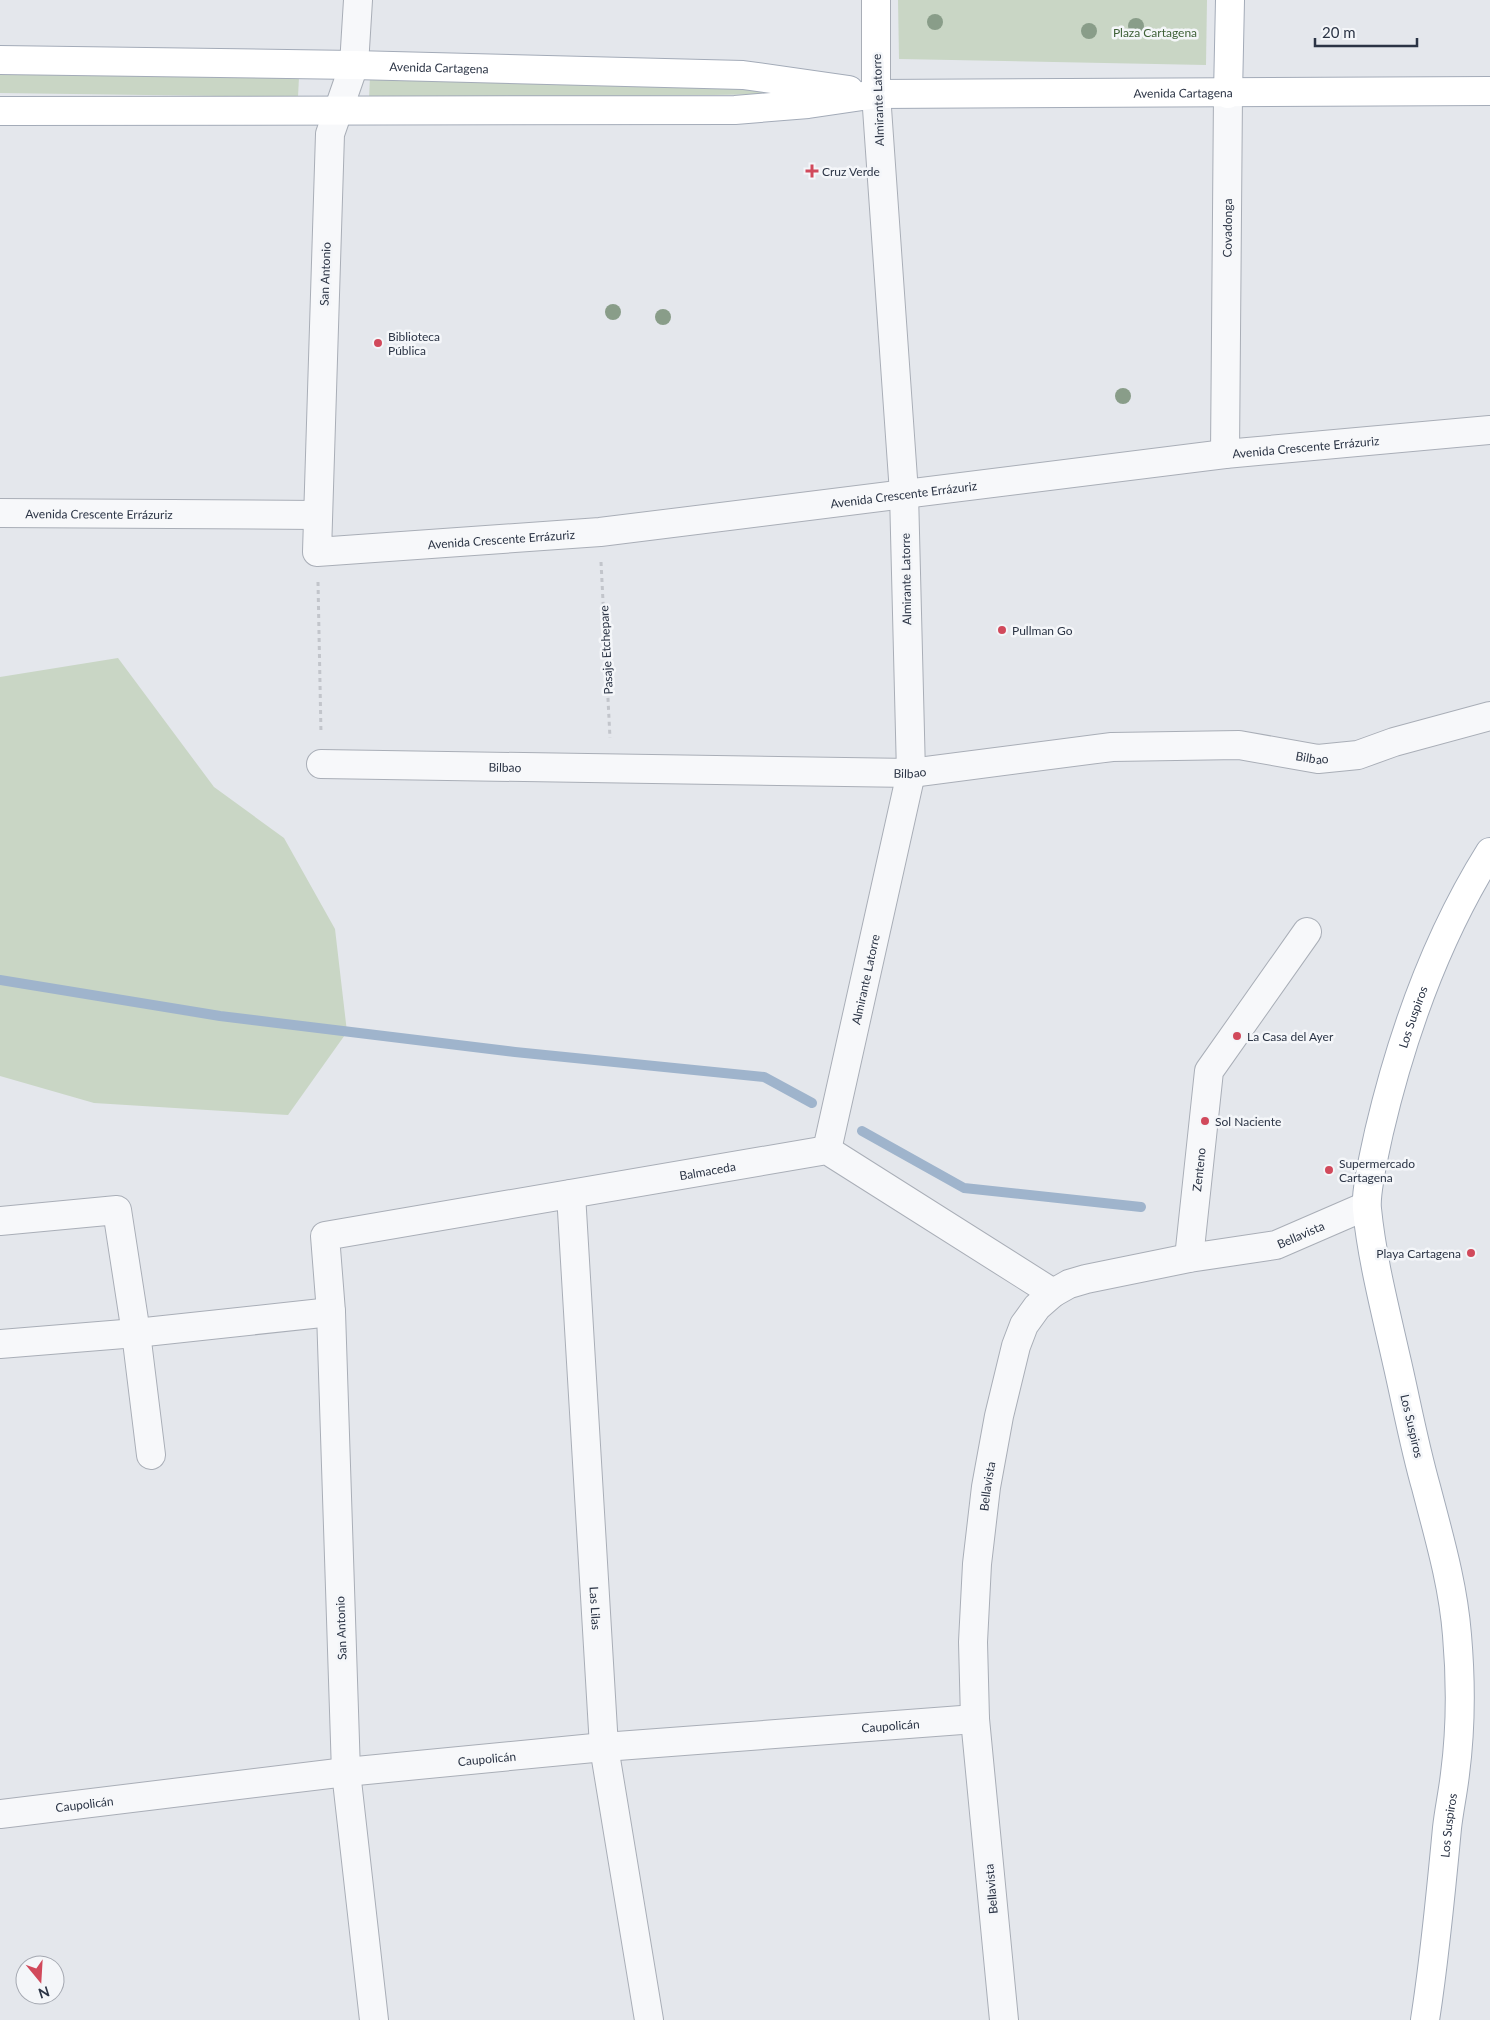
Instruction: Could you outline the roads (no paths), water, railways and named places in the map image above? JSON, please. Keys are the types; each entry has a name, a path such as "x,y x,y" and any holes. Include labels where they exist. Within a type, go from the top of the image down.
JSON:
{"main road":[{"name":"Almirante Latorre","path":"876,0 876,94"},
{"name":"Covadonga","path":"1228,94 1230,0"},
{"name":"Avenida Cartagena","path":"0,60 743,75 876,94 1228,94 1490,91"},
{"name":"Avenida Cartagena","path":"0,111 735,110 808,104 876,94"},
{"name":"Los Suspiros","path":"1425,2020 1431,1981 1448,1817 1456,1772 1460,1680 1457,1635 1451,1584 1440,1534 1425,1486 1383,1299 1366,1206 1376,1147 1389,1089 1406,1032 1427,976 1451,922 1490,852"}],"street":[{"name":"San Antonio","path":"317,552 330,134 354,66 358,0"},
{"name":"Almirante Latorre","path":"826,1150 911,773 904,493 876,94"},
{"name":"Covadonga","path":"1225,454 1228,94"},
{"name":"Avenida Crescente Errázuriz","path":"317,552 600,532 1225,454 1490,430"},
{"name":"Avenida Crescente Errázuriz","path":"0,513 317,515"},
{"name":"Bilbao","path":"321,764 911,773 1112,747 1239,746 1318,759 1358,755 1394,742 1490,716"},
{"name":"Zenteno","path":"1189,1258 1209,1071 1307,932"},
{"name":"Balmaceda","path":"324,1236 826,1150"},
{"path":"826,1150 1054,1293"},
{"name":"Las Lilas","path":"571,1194 604,1747 649,2020"},
{"name":"Bellavista","path":"1004,2020 975,1719 973,1642 977,1564 987,1478 999,1416 1016,1346 1024,1325 1037,1307 1069,1284 1189,1258 1276,1246 1366,1206"},
{"path":"0,1221 117,1210 136,1333 151,1455"},
{"name":"San Antonio","path":"324,1236 331,1312 346,1772 374,2020"},
{"path":"0,1344 136,1333 331,1312"},
{"name":"Caupolicán","path":"0,1814 346,1772 604,1747 975,1719"}],"waterway":[{"path":"0,980 220,1016 515,1052 764,1077 812,1103"},
{"path":"862,1131 964,1188 1141,1207"}],"place":[{"name":"Cruz Verde","path":"812,171"},
{"name":"Biblioteca Pública","path":"378,343"},
{"name":"Pullman Go","path":"1002,630"},
{"name":"La Casa del Ayer","path":"1237,1036"},
{"name":"Sol Naciente","path":"1205,1121"},
{"name":"Supermercado Cartagena","path":"1329,1170"},
{"name":"Playa Cartagena","path":"1471,1253"}],"park label":[{"name":"Plaza Cartagena","path":"1155,32"}]}
